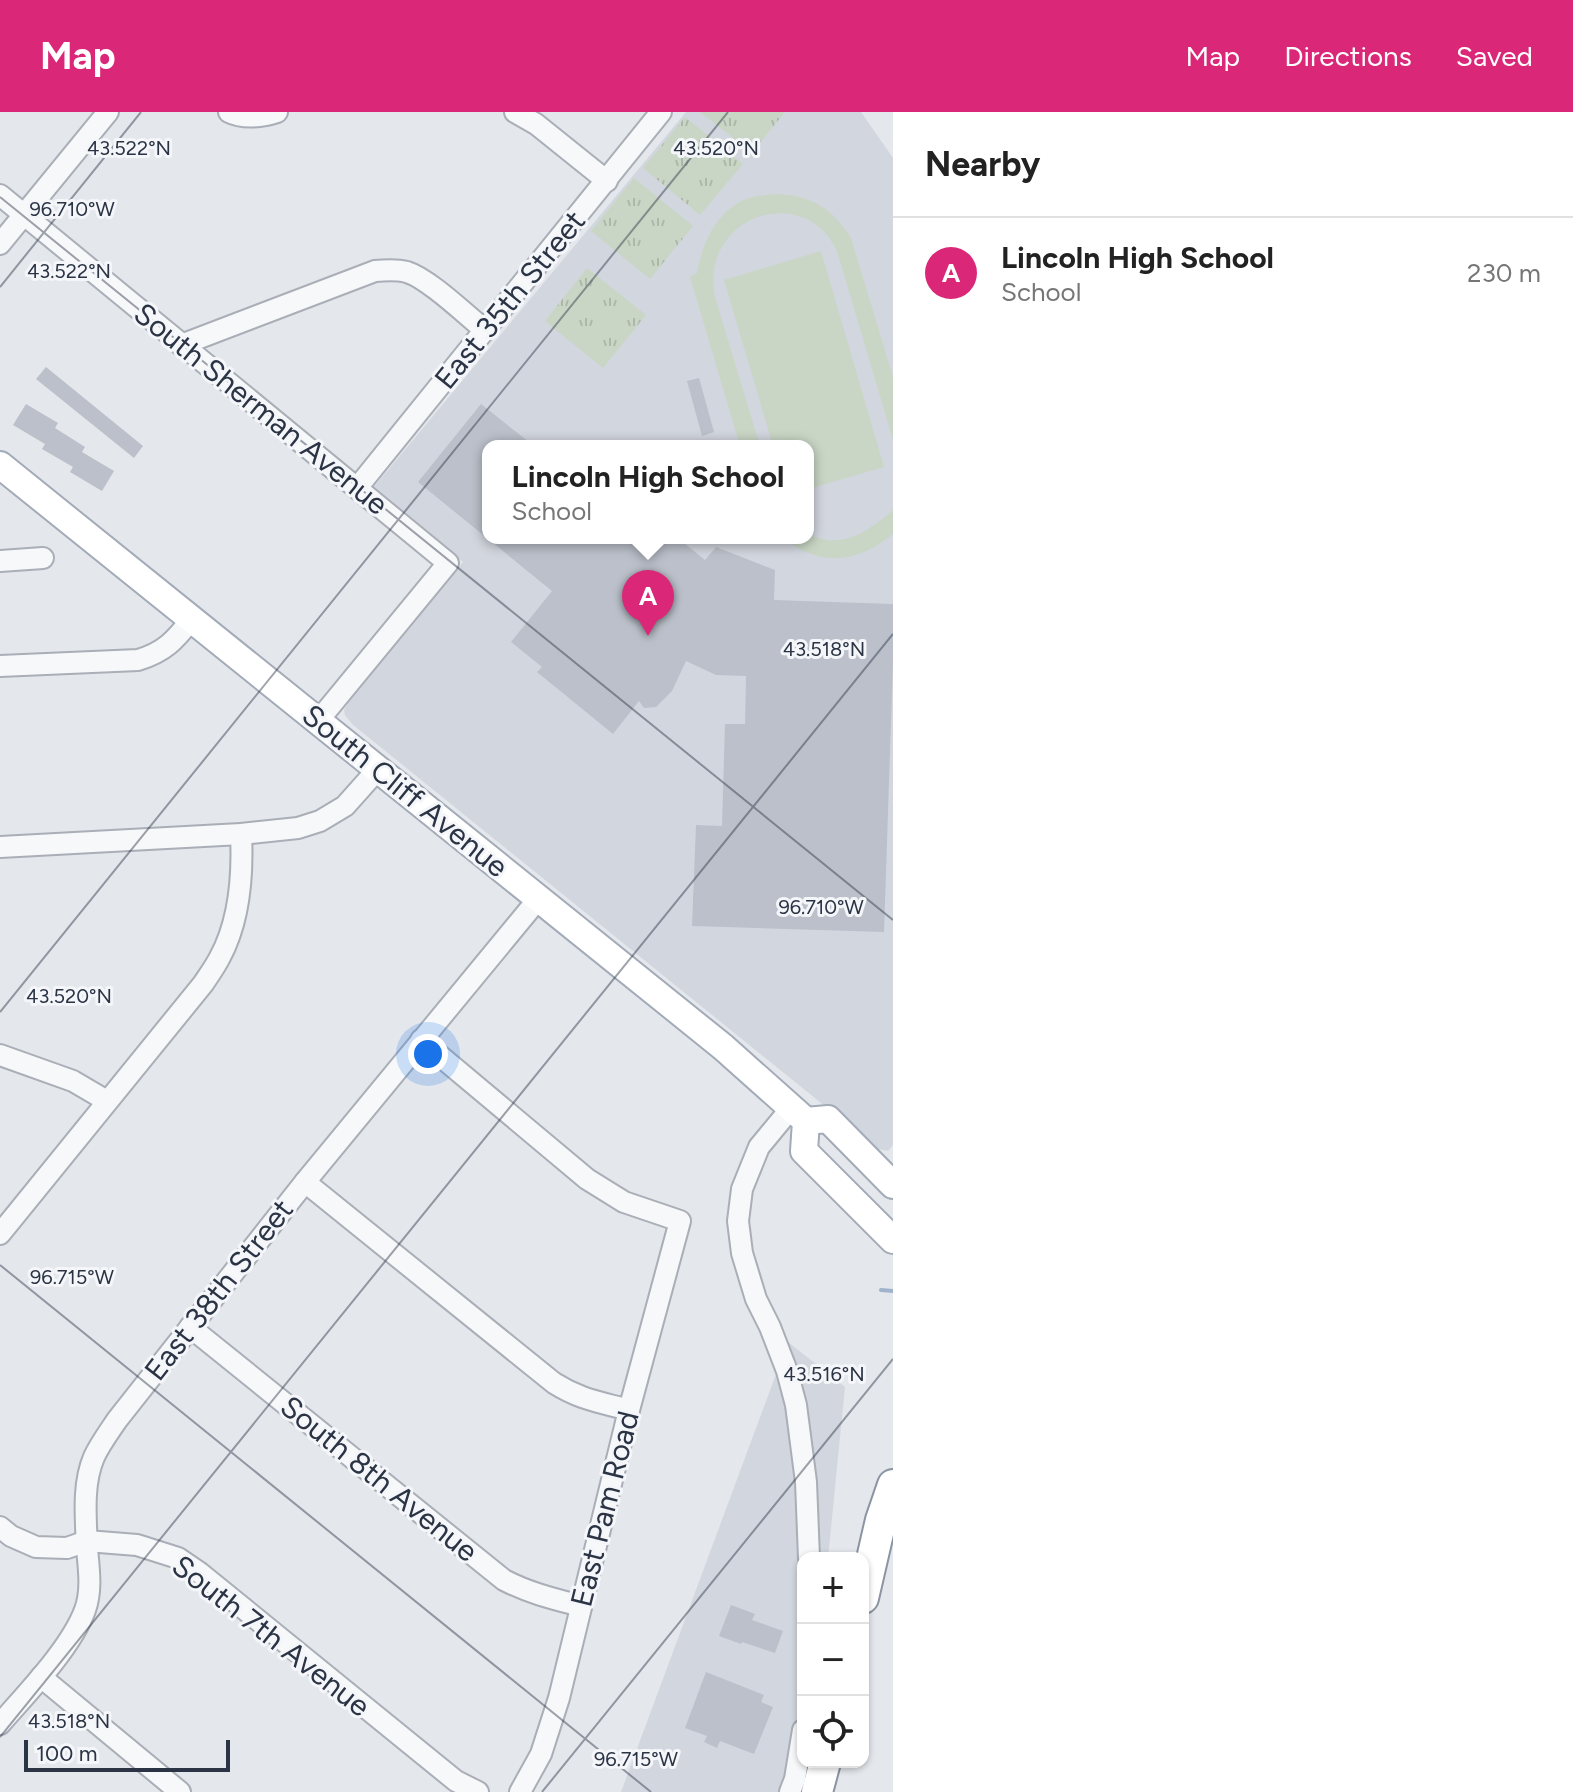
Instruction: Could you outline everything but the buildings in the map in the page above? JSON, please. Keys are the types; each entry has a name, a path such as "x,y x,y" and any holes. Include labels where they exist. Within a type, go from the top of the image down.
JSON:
{"highway":[{"path":"869,1572 893,1485"},
{"path":"817,1792 823,1768"}],"main road":[{"name":"South Cliff Avenue","path":"0,465 723,1047 799,1114 828,1119 893,1185"},
{"path":"799,1114 804,1151 893,1240"}],"street":[{"path":"0,244 108,112"},
{"path":"229,112 265,116 277,112"},
{"path":"515,112 536,124 607,181"},
{"name":"East 35th Street","path":"357,488 661,112"},
{"name":"South Sherman Avenue","path":"0,195 448,563 318,721"},
{"path":"181,345 383,270 408,273 424,280 485,330"},
{"path":"0,561 43,558"},
{"path":"0,666 138,660 155,655 172,643 192,619"},
{"path":"0,847 298,828 320,821 345,806 378,769"},
{"path":"0,1234 203,984 221,956 233,924 238,898 242,866 241,834"},
{"name":"East 38th Street","path":"0,1724 71,1637 86,1609 90,1587 88,1474 95,1455 117,1420 305,1182 539,898"},
{"name":"East Pam Road","path":"421,1040 587,1179 624,1202 680,1221 629,1410 559,1698 541,1754 520,1792"},
{"path":"0,1055 73,1081 107,1101"},
{"path":"799,1114 759,1147 742,1189 738,1221 742,1253 756,1299 787,1371 796,1405 806,1482 809,1552"},
{"path":"305,1182 554,1383 569,1393 629,1410"},
{"name":"South 8th Avenue","path":"190,1327 504,1580 543,1597 581,1606"},
{"name":"South 7th Avenue","path":"0,1527 11,1536 36,1547 67,1548 87,1541 137,1545 178,1558 456,1781 478,1792"},
{"path":"41,1677 180,1792"},
{"path":"790,1792 797,1767"}],"shaded area":[{"path":"686,112 861,112 893,158 893,1145 888,1151 878,1149 352,724 345,715 344,710 349,702 463,562 373,488"},
{"path":"788,1342 845,1387 829,1552 797,1552 797,1768 807,1768 804,1792 621,1792"}],"green space":[{"path":"700,112 785,112 752,153"},
{"path":"685,117 743,164 700,215 643,168"},
{"path":"634,178 693,226 650,279 591,231"},
{"path":"779,194 812,201 837,219 851,238 893,377 893,440 837,251 822,230 802,217 780,213 758,217 738,228 723,245 714,269 715,297 758,440 738,440 690,277 697,273 706,241 717,222 746,199"},
{"path":"821,251 884,467 814,487 814,440 771,440 724,280"},
{"path":"587,268 646,315 603,368 545,321"},
{"path":"893,508 893,534 852,556 825,557 792,544 814,544 814,536 831,540 853,537"}],"waterway":[{"path":"881,1290 893,1291"}],"place":[{"name":"Lincoln High School","path":"648,636"}]}
